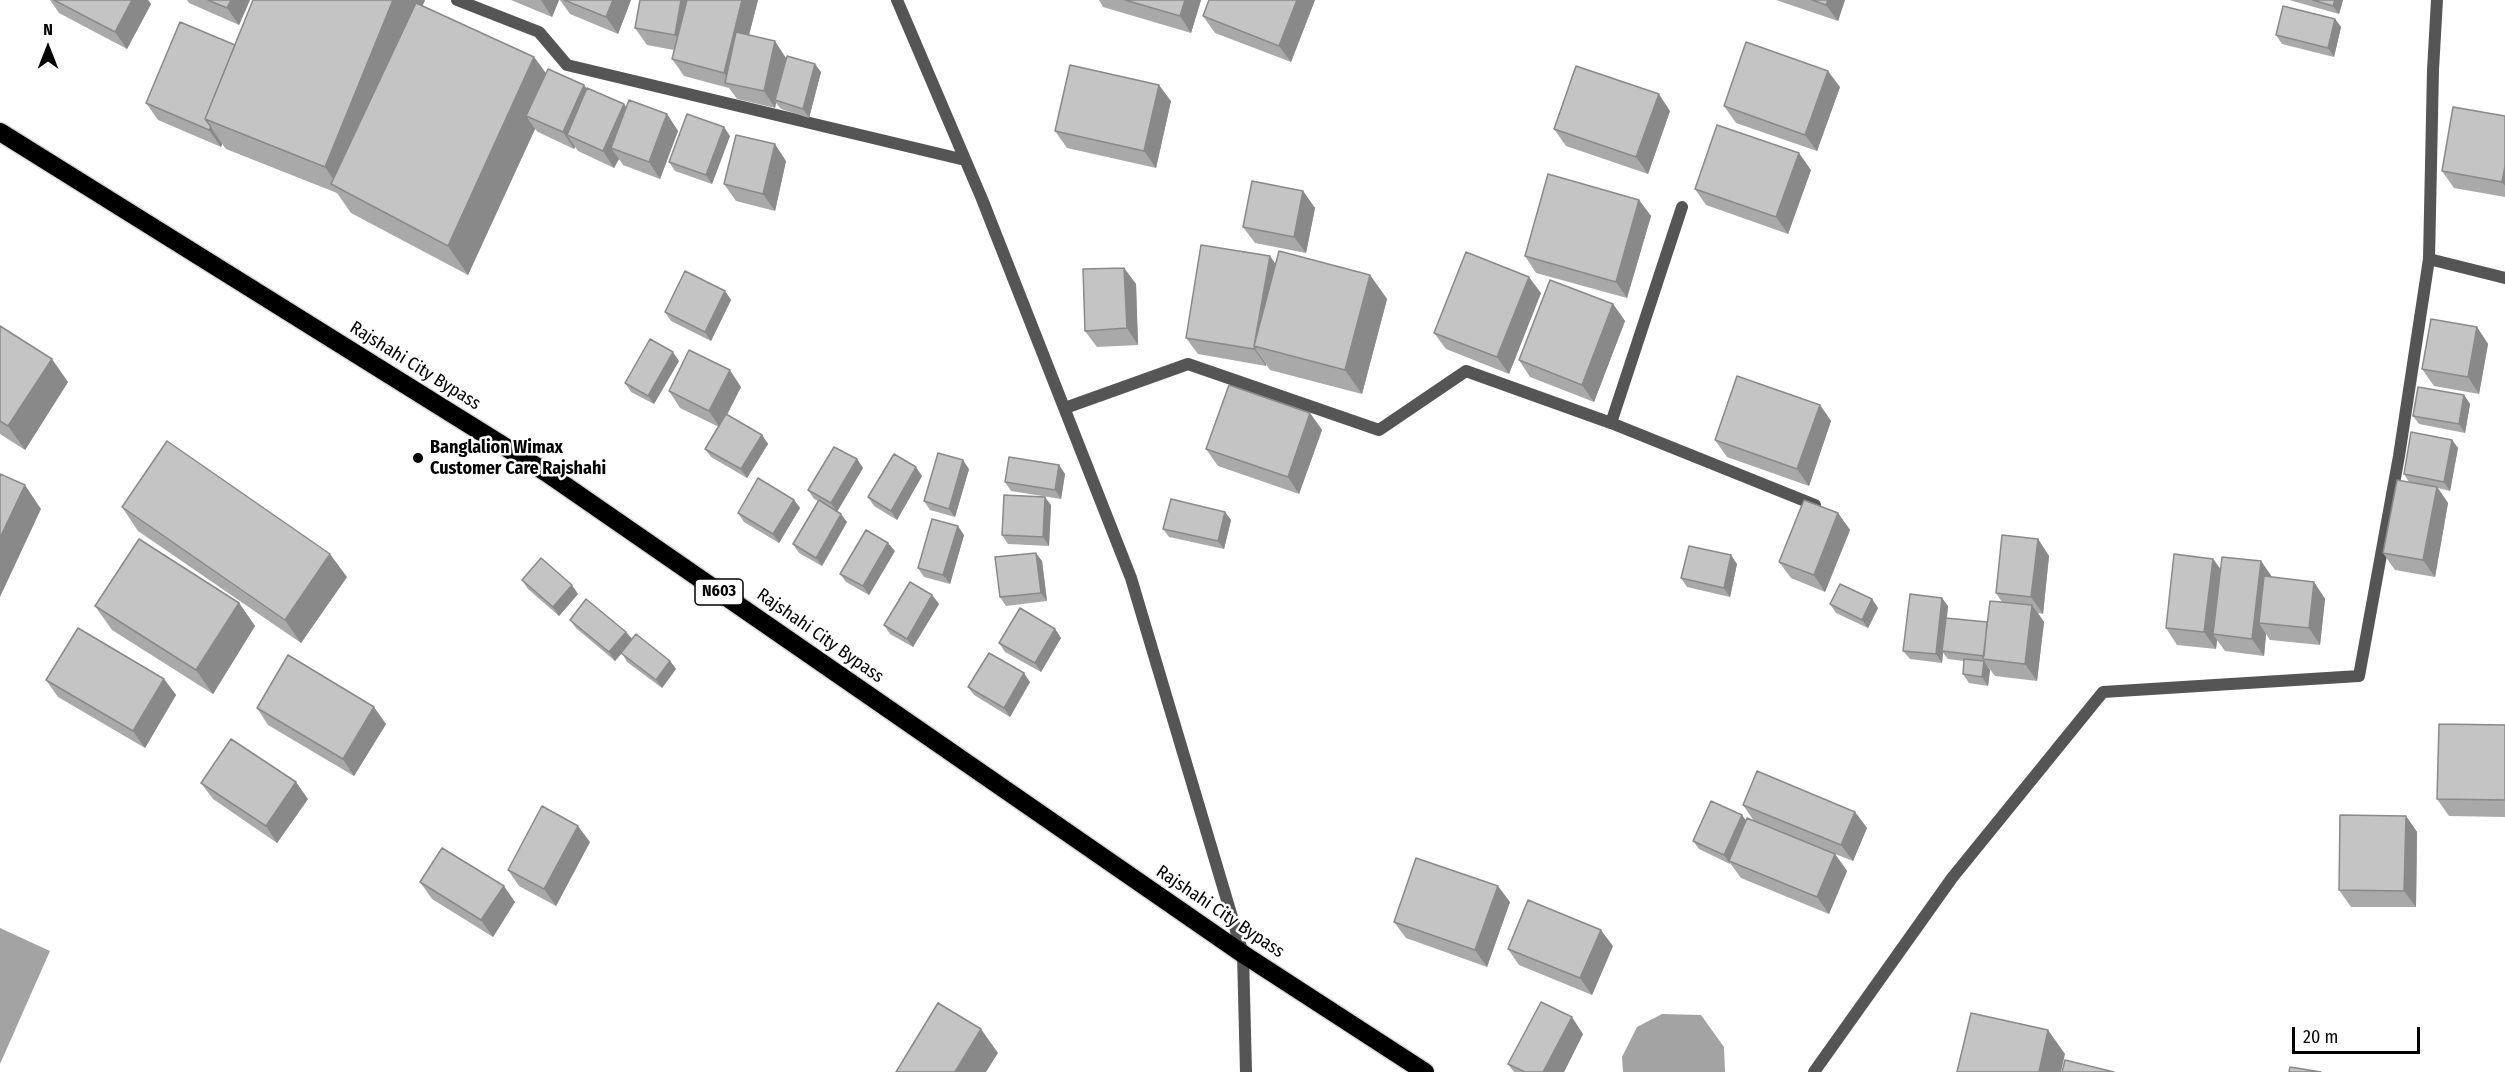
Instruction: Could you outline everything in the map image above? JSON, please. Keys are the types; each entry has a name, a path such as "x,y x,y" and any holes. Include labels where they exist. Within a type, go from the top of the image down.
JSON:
{"highway":[{"name":"Rajshahi City Bypass","path":"0,132 547,473 1243,954 1425,1072"}],"street":[{"path":"457,0 539,32 567,65 965,160"},
{"path":"897,0 965,160 1131,578 1243,954 1246,1072"},
{"path":"1814,1072 1952,878 2103,692 2359,676 2399,456 2429,259 2433,70 2437,0"},
{"path":"1611,423 1682,207"},
{"path":"2429,259 2505,278"},
{"path":"1065,408 1188,364 1379,430 1466,371 1611,423 1815,505"}],"shaded area":[{"path":"0,928 50,951 0,1064"},
{"path":"1662,1014 1701,1015 1724,1047 1725,1072 1623,1072 1622,1057 1637,1027"}],"building":[{"path":"54,0 132,0 115,32"},
{"path":"208,0 231,0 227,8"},
{"path":"253,0 393,0 325,167 205,119"},
{"path":"564,0 613,0 606,17"},
{"path":"640,0 681,0 675,35 635,28"},
{"path":"687,0 742,0 724,73 672,59"},
{"path":"1125,0 1185,0 1180,16"},
{"path":"1209,0 1297,0 1279,46 1203,16"},
{"path":"1812,0 1828,0 1826,5"},
{"path":"2313,0 2335,0 2333,6"},
{"path":"416,3 534,57 448,246 331,184"},
{"path":"2283,6 2335,19 2328,48 2276,35"},
{"path":"180,22 235,45 205,119 211,127 209,130 146,103"},
{"path":"736,32 775,41 764,91 725,83"},
{"path":"1746,42 1828,71 1805,135 1724,106"},
{"path":"787,56 815,64 803,109 775,100"},
{"path":"1070,65 1159,85 1144,151 1055,131"},
{"path":"1576,66 1659,94 1636,157 1554,129"},
{"path":"548,69 584,85 563,132 526,116"},
{"path":"587,88 624,104 603,151 567,135"},
{"path":"629,100 667,114 649,162 611,148"},
{"path":"2453,107 2505,116 2505,166 2502,182 2442,171"},
{"path":"687,114 724,127 706,175 669,162"},
{"path":"1717,125 1799,153 1776,217 1695,189"},
{"path":"736,135 775,144 763,194 724,184"},
{"path":"1548,174 1639,200 1616,282 1525,256"},
{"path":"1252,181 1303,191 1294,237 1243,227"},
{"path":"1201,245 1270,256 1254,349 1186,338"},
{"path":"1279,251 1370,275 1345,370 1254,346"},
{"path":"1466,252 1529,277 1497,357 1434,333"},
{"path":"1124,268 1127,328 1085,331 1083,269"},
{"path":"685,271 725,291 705,332 665,312"},
{"path":"1550,280 1613,304 1582,385 1519,360"},
{"path":"2431,319 2477,327 2468,377 2422,369"},
{"path":"0,326 52,359 8,426 0,421"},
{"path":"650,339 673,352 648,396 625,383"},
{"path":"689,350 730,370 709,411 669,391"},
{"path":"1737,376 1820,405 1797,469 1715,440"},
{"path":"1229,385 1310,413 1288,477 1206,449"},
{"path":"2418,387 2464,395 2459,424 2413,416"},
{"path":"726,414 762,435 741,469 705,449"},
{"path":"2411,432 2452,440 2444,482 2404,474"},
{"path":"167,441 330,554 285,620 122,507"},
{"path":"834,447 857,459 831,503 808,490"},
{"path":"938,453 963,460 949,509 924,501"},
{"path":"894,454 916,467 891,511 868,497"},
{"path":"1009,457 1059,465 1055,490 1005,482"},
{"path":"0,474 25,485 0,538"},
{"path":"758,478 794,500 773,534 738,513"},
{"path":"2397,480 2437,487 2423,560 2383,553"},
{"path":"1004,495 1045,497 1043,537 1002,535"},
{"path":"1171,499 1225,512 1218,541 1163,529"},
{"path":"819,500 841,514 816,558 793,544"},
{"path":"1804,500 1838,513 1814,575 1779,562"},
{"path":"932,519 958,526 943,575 918,568"},
{"path":"866,530 888,543 863,586 840,574"},
{"path":"2002,535 2038,539 2031,597 1996,593"},
{"path":"139,539 239,603 196,670 95,606"},
{"path":"1689,546 1731,555 1724,588 1681,578"},
{"path":"1036,553 1041,593 1000,597 995,557"},
{"path":"2174,554 2213,559 2204,632 2166,628"},
{"path":"2222,557 2261,561 2252,639 2213,634"},
{"path":"541,558 572,585 553,607 522,580"},
{"path":"2264,576 2314,582 2309,628 2259,623"},
{"path":"910,582 932,595 907,639 884,625"},
{"path":"1840,584 1872,599 1862,620 1830,604"},
{"path":"1910,594 1942,598 1936,654 1903,651"},
{"path":"586,599 626,632 609,652 570,620"},
{"path":"1990,601 2032,605 2025,664 1983,659"},
{"path":"1020,608 1055,629 1035,663 999,643"},
{"path":"1946,618 1987,622 1984,656 1942,651"},
{"path":"78,628 164,679 133,731 46,680"},
{"path":"636,634 670,661 656,680 621,653"},
{"path":"989,653 1024,673 1004,708 968,687"},
{"path":"288,655 374,707 343,759 257,708"},
{"path":"1964,659 1984,661 1982,677 1963,674"},
{"path":"2439,724 2505,725 2505,800 2437,799"},
{"path":"231,739 296,782 266,826 201,783"},
{"path":"1757,771 1855,812 1841,845 1743,805"},
{"path":"1711,801 1742,815 1724,855 1693,841"},
{"path":"542,806 578,826 544,889 508,870"},
{"path":"2340,815 2406,816 2404,891 2339,890"},
{"path":"1747,818 1835,854 1817,897 1729,861"},
{"path":"442,848 504,886 481,920 420,882"},
{"path":"1416,858 1498,886 1475,950 1394,922"},
{"path":"1528,900 1601,930 1580,978 1508,949"},
{"path":"1541,1002 1572,1017 1543,1072 1525,1072 1508,1064"},
{"path":"938,1003 981,1029 955,1072 896,1072"},
{"path":"1971,1013 2048,1030 2039,1072 1957,1072"},
{"path":"2065,1060 2114,1072 2062,1072"},
{"path":"2290,1067 2321,1072 2289,1072"}],"place":[{"name":"Banglalion Wimax Customer Care Rajshahi","path":"418,458"}]}
